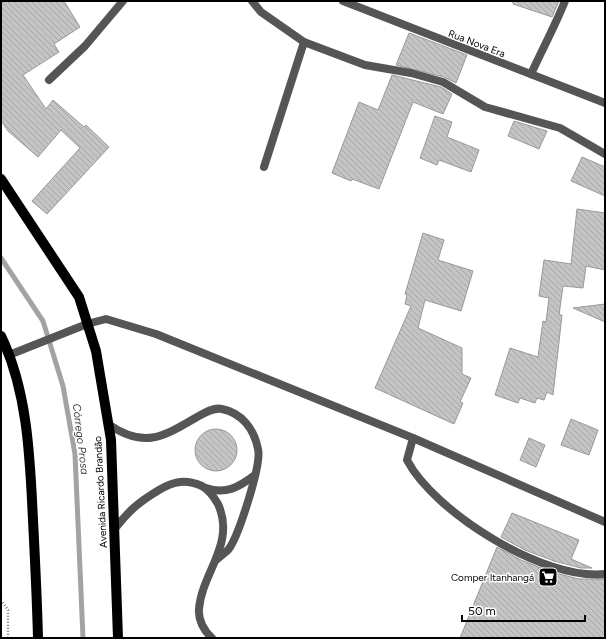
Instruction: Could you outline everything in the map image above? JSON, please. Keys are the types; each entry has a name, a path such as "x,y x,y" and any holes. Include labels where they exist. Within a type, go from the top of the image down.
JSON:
{"main road":[{"name":"Avenida Ricardo Brandão","path":"1,179 79,297 96,351 111,440 119,638"},
{"path":"1,336 9,355 21,394 29,446 38,638"}],"street":[{"path":"49,80 85,46 123,1"},
{"path":"252,1 261,12 304,42 365,65 411,73 443,82 485,107 560,128 605,154"},
{"name":"Rua Nova Era","path":"343,1 605,103"},
{"path":"531,74 546,41 554,29 565,1"},
{"path":"264,167 304,42"},
{"path":"9,355 87,324 106,319 156,334 413,438 605,522"},
{"path":"108,424 120,432 136,439 149,438 170,432 206,411 221,408 239,415 252,431 259,450 252,491 228,549 216,560"},
{"path":"413,438 407,460 414,474 460,517 507,546 543,563 569,572 605,574"},
{"path":"114,530 128,511 167,485 180,481 191,482 216,491 227,491 239,487 255,475"},
{"path":"205,488 214,497 221,511 224,527 216,560 201,598 199,610 201,623 206,634 212,638"}],"path":[{"path":"1,600 8,610 8,638"}],"building":[{"path":"1,1 64,1 80,27 54,44 59,52 23,75 46,109 53,100 84,127 86,125 109,147 47,214 32,201 80,148 61,130 38,157 8,131 1,120"},
{"path":"513,1 559,1 552,17 513,4"},
{"path":"409,33 467,55 456,83 444,77 396,65"},
{"path":"392,75 441,87 452,94 443,114 413,102 379,189 352,179 351,181 332,173 359,102 378,110"},
{"path":"435,116 452,122 447,137 479,150 471,172 439,160 437,165 420,158"},
{"path":"514,121 547,131 539,149 508,136"},
{"path":"582,157 605,167 605,196 571,181"},
{"path":"577,209 605,213 605,270 586,266 583,288 563,286 559,315 562,315 553,395 547,392 544,400 537,398 535,403 520,398 518,403 495,395 510,348 538,357 543,321 546,322 549,298 539,296 544,260 571,264"},
{"path":"423,233 444,240 438,260 473,271 461,311 425,300 418,328 462,348 462,374 471,378 460,402 463,403 454,424 375,388 411,306 405,304 407,295 405,294"},
{"path":"605,304 605,322 573,308"},
{"path":"571,419 598,430 589,455 561,445"},
{"path":"212,429 220,429 231,435 237,446 237,454 231,465 220,471 212,471 201,465 195,454 195,446 201,435"},
{"path":"529,438 545,445 536,467 520,460"},
{"path":"512,513 579,540 571,559 592,568 581,568 554,561 525,550 501,537"},
{"name":"Comper Itanhangá","path":"497,547 521,560 551,572 579,579 605,579 605,638 460,638"}],"waterway":[{"name":"Córrego Prosa","path":"1,258 43,321 63,386 75,454 83,638"}],"place":[{"name":"Comper Itanhangá","path":"548,577"}]}
